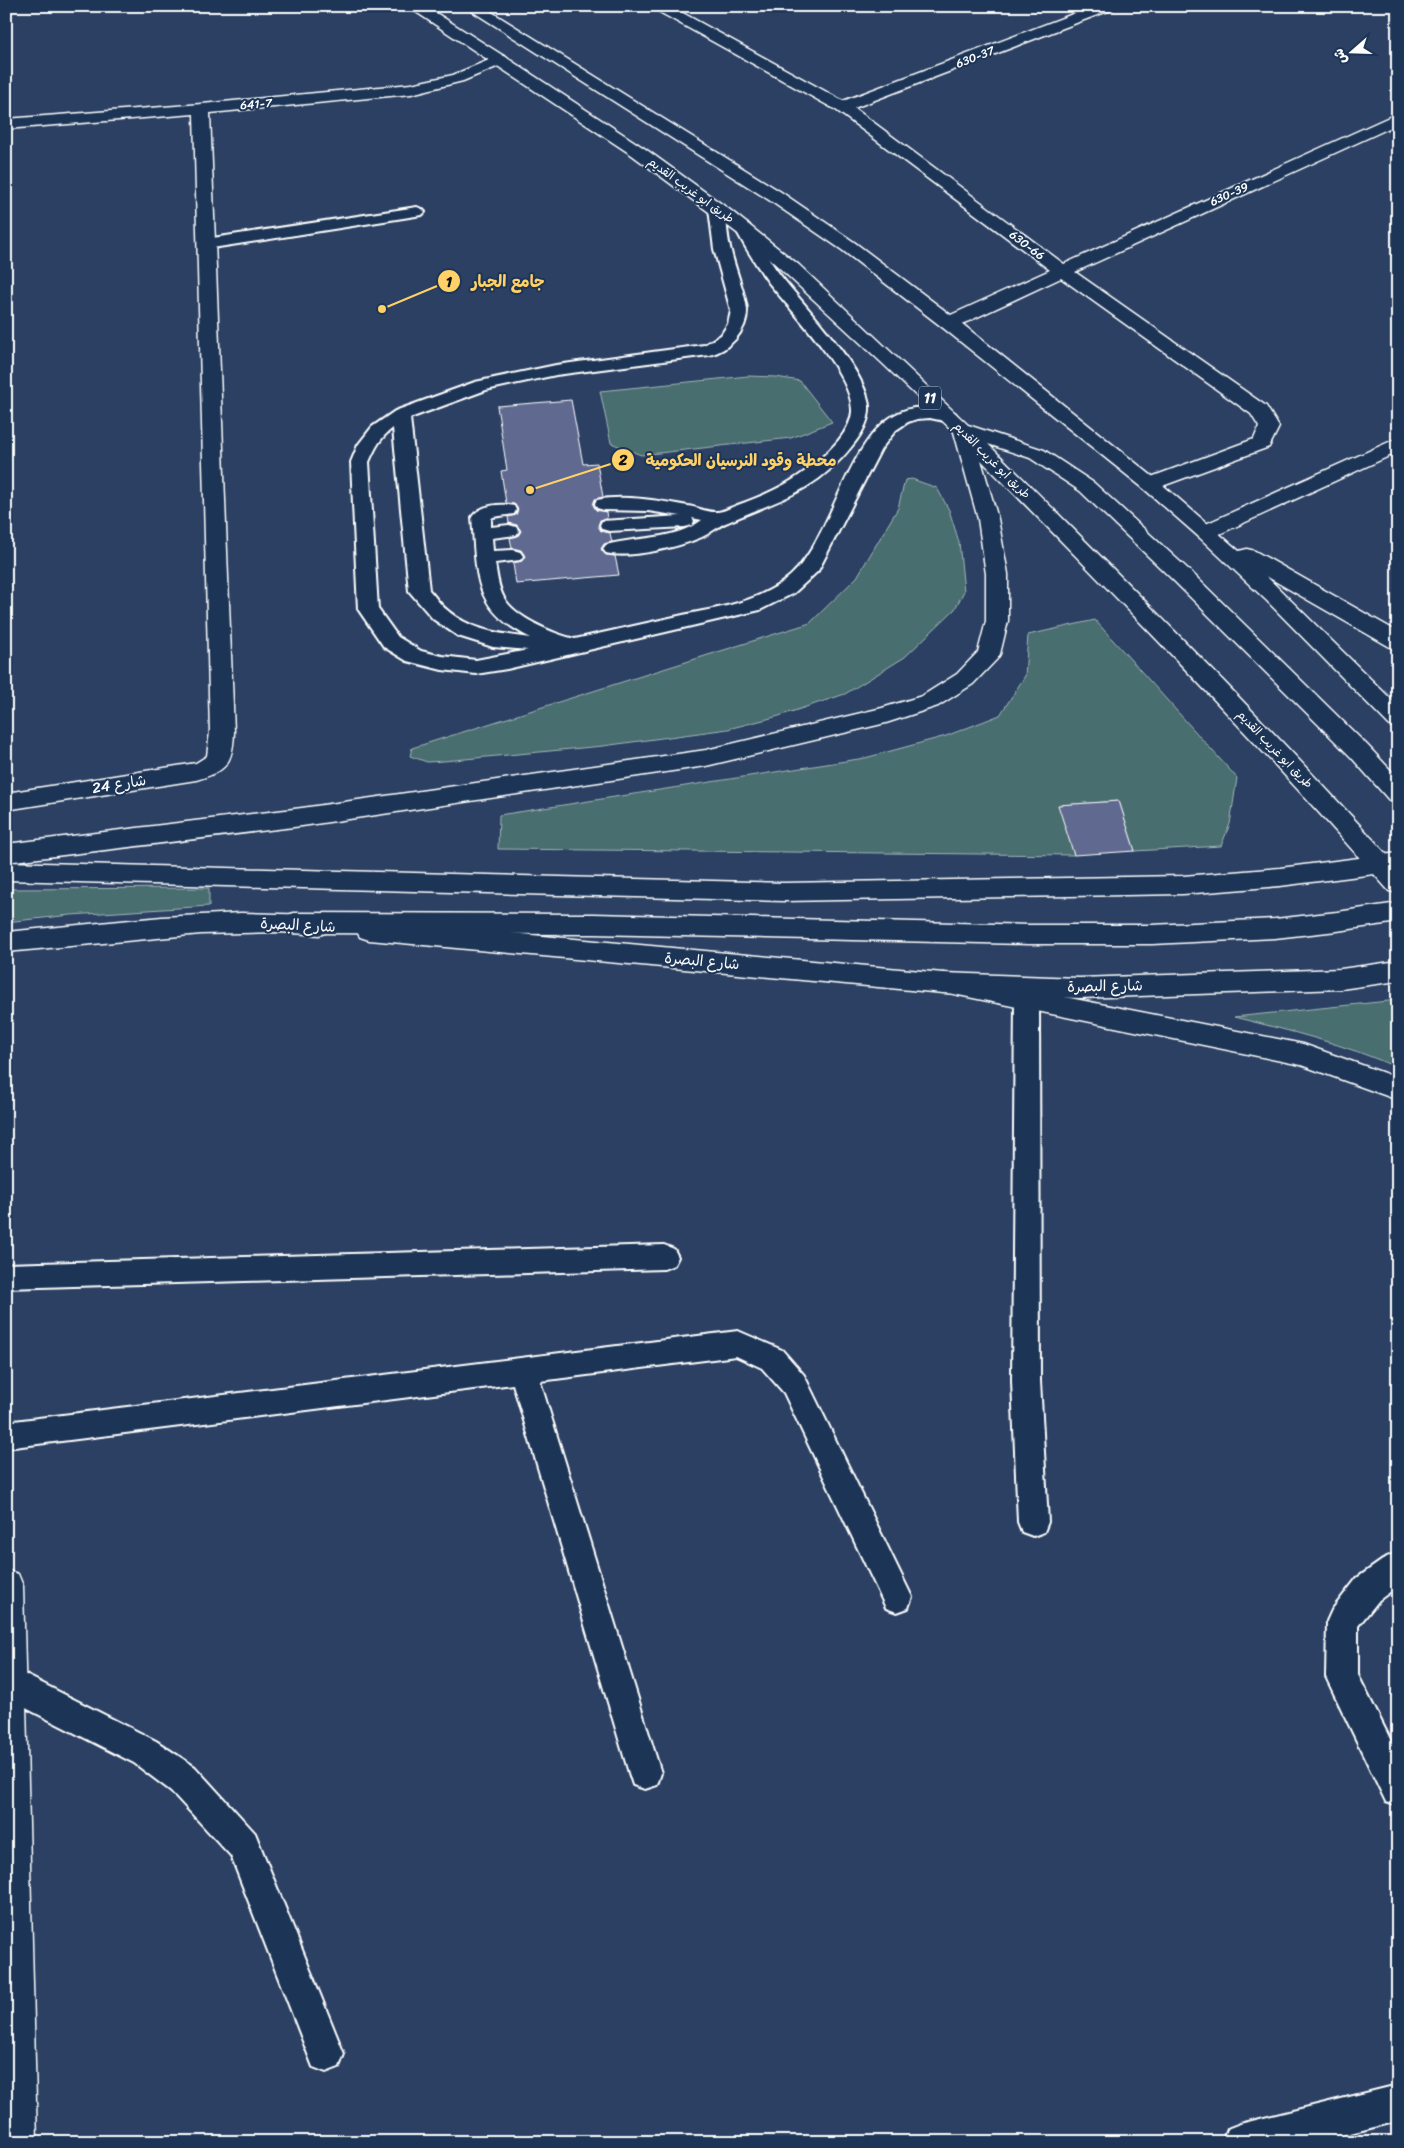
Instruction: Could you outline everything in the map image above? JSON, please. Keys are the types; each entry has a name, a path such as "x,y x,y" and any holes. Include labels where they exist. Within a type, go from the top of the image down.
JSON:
{"main road":[{"name":"طريق ابو غريب القديم","path":"414,6 500,60 631,147 769,249 862,333 955,423 1316,792 1392,864 1398,884"},
{"path":"471,6 775,196 848,246 949,323 1150,484 1206,532 1275,596 1398,720"},
{"name":"630-66","path":"659,6 842,107 1061,270 1259,410 1269,427 1262,443 1150,484"},
{"name":"630-37","path":"842,107 1087,9 1108,6"},
{"name":"641-7","path":"6,124 202,109 411,89 458,78 500,60"},
{"path":"202,109 206,244"},
{"name":"630-39","path":"949,323 1061,270 1398,118"},
{"name":"شارع 24","path":"6,802 196,772 215,764 220,758 222,750 206,244"},
{"path":"955,423 1037,454 1087,487 1188,582 1358,751 1398,794"},
{"path":"6,853 302,817 706,758 877,718 930,701 965,679 989,654 997,621 997,574 988,519 955,423"},
{"path":"1206,532 1398,444"},
{"path":"1206,532 1398,642"},
{"path":"6,871 784,892 1183,885 1280,877 1392,864"},
{"path":"294,923 593,924 764,930 1134,935 1206,934 1324,924 1398,912"},
{"name":"شارع البصرة","path":"6,942 193,925 294,923 943,983 1080,988 1341,979 1398,972"},
{"path":"943,983 1302,1055 1398,1090"},
{"path":"6,1586 17,2142"}],"lane":[{"path":"717,209 722,249 739,311 736,324 728,338 709,350 556,370 481,386 401,414 378,431 367,445 360,462 368,610 391,642 414,656 476,666 507,662 754,606 771,599 806,573 818,556 872,448 887,427 910,414 928,411 955,423"},
{"path":"206,244 417,212"},
{"path":"613,549 642,546 698,532 718,519 800,485 832,459 856,430 860,405 848,376 824,339 762,261 742,228"},
{"path":"401,414 419,591 440,615 465,631 493,640 534,646 575,646"},
{"path":"604,504 659,506 689,510 718,519"},
{"path":"507,510 488,512 481,517 489,585 499,607 517,621 538,633 559,643 575,646"},
{"path":"609,525 718,519"},
{"path":"483,533 510,531"},
{"path":"486,558 512,556"},
{"path":"1027,1001 1026,1381 1033,1522"},
{"path":"6,1276 664,1257"},
{"path":"6,1435 738,1344 772,1360 794,1384 897,1597"},
{"path":"523,1370 645,1773"},
{"path":"1398,1567 1368,1589 1344,1621 1342,1677 1398,1790"},
{"path":"8,1682 145,1752 182,1779 243,1845 326,2054"},
{"path":"1240,2142 1398,2103"}],"green space":[{"path":"748,376 776,377 800,381 832,422 791,438 641,455 611,443 600,391"},
{"path":"912,479 937,488 949,510 959,542 964,591 955,609 905,657 845,694 779,716 728,729 603,746 444,761 427,762 410,756 412,748 810,623 857,577 898,508 905,480"},
{"path":"1095,620 1237,778 1230,824 1221,846 1135,851 1119,801 1059,805 1074,855 498,849 499,815 865,758 946,736 1000,715 1025,676 1028,635"},
{"path":"209,888 209,906 71,915 6,922 6,889"},
{"path":"1398,1000 1398,1068 1338,1045 1234,1017"}],"building":[{"path":"571,400 583,464 597,463 603,497 595,499 593,505 596,510 606,512 607,519 600,520 598,526 601,531 610,533 612,542 604,544 601,549 606,555 615,556 619,575 516,584 513,563 522,561 525,556 521,550 512,548 510,538 518,536 521,531 517,525 509,523 508,517 516,515 518,509 514,504 506,503 501,471 507,470 497,406"},
{"path":"1119,801 1135,851 1074,855 1058,805"}],"place":[{"name":"جامع الجبار","path":"382,309"},
{"name":"محطة وقود النرسيان الحكومية","path":"530,490"}]}
